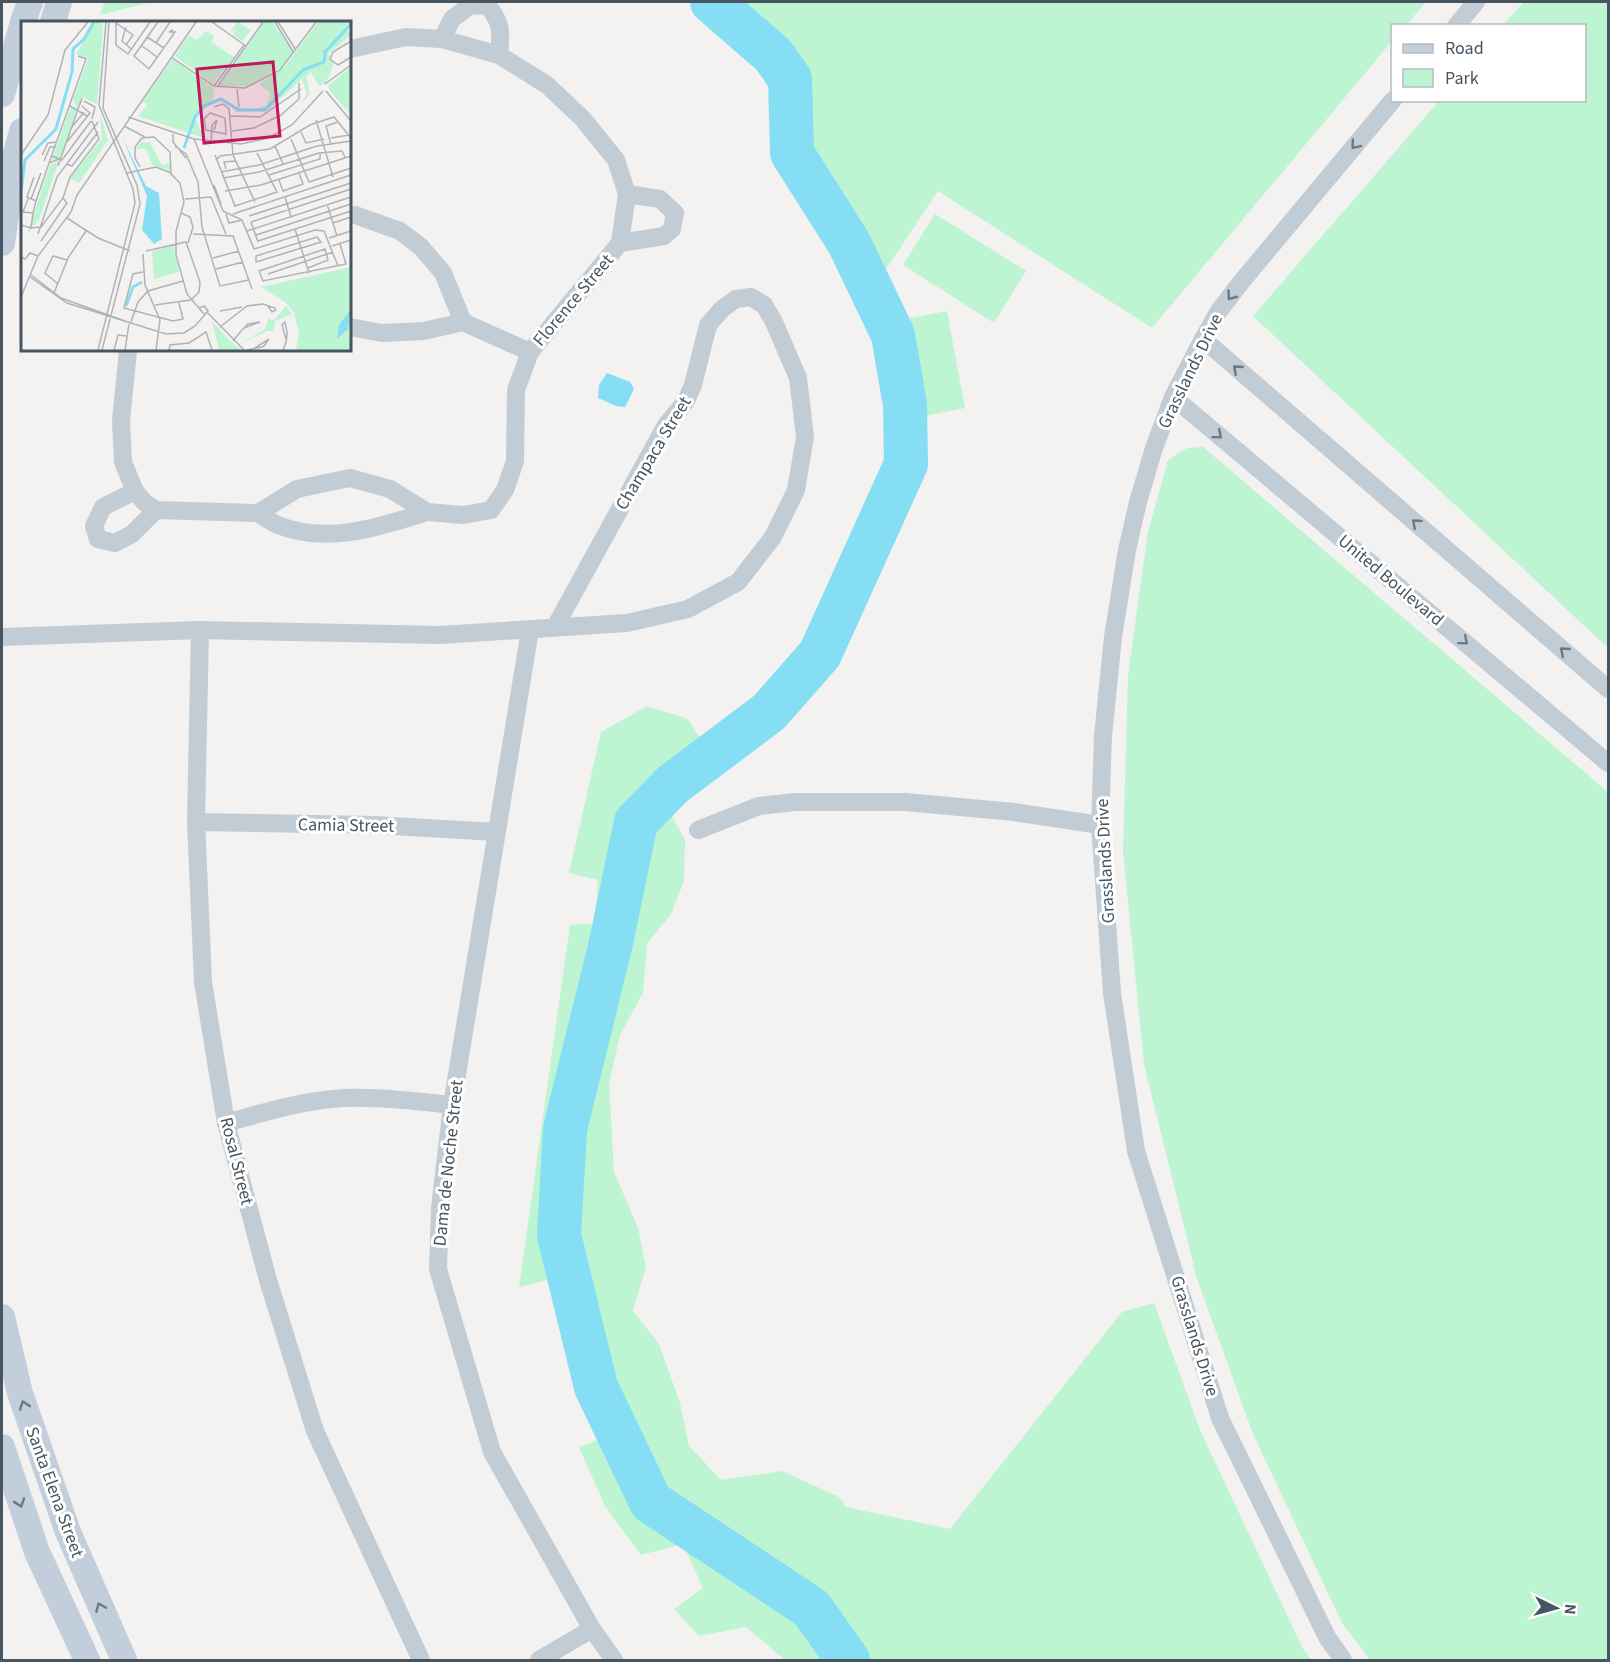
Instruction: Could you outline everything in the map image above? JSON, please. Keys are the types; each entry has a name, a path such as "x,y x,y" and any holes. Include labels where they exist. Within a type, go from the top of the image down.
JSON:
{"street":[{"path":"24,21 30,2"},
{"path":"53,21 59,2"},
{"path":"1458,24 1476,2"},
{"path":"442,39 452,20 470,6 488,5 497,17 501,33 499,55"},
{"path":"2,94 21,31"},
{"name":"Florence Street","path":"258,513 297,489 350,478 390,489 427,512 463,515 491,510 505,490 515,461 516,390 530,352 620,243 627,194 616,160 583,119 547,85 499,55 442,39 406,37 351,49"},
{"name":"Grasslands Drive","path":"1343,1660 1327,1637 1220,1418 1136,1151 1112,993 1101,825 1103,736 1113,637 1127,549 1150,459 1173,397 1203,339 1242,281 1391,102"},
{"path":"2,243 13,161 21,134"},
{"path":"620,243 664,236 672,229 675,213 660,199 627,194"},
{"path":"351,215 400,231 421,247 443,273 463,322"},
{"name":"Champaca Street","path":"2,637 200,630 440,635 627,623 688,609 738,582 773,537 796,490 805,437 798,378 774,322 764,305 751,297 736,299 722,309 708,325 693,385 686,401 666,424 555,627"},
{"path":"351,327 382,333 424,331 463,322 530,352"},
{"path":"1203,339 1608,689"},
{"path":"128,351 121,421 123,462 135,491 144,502 156,510 258,513 277,525 311,533 353,532 427,512"},
{"name":"United Boulevard","path":"1173,397 1608,763"},
{"path":"135,491 103,507 94,526 98,539 115,543 132,534 156,510"},
{"name":"Rosal Street","path":"200,630 196,822 203,982 226,1123 268,1281 315,1431 421,1660"},
{"name":"Dama de Noche Street","path":"530,630 452,1105 440,1208 438,1269 492,1452 592,1629 614,1660"},
{"path":"698,830 759,806 795,802 905,802 1014,812 1101,825"},
{"name":"Camia Street","path":"196,822 375,825 496,832"},
{"path":"226,1123 291,1105 344,1098 392,1099 452,1105"},
{"name":"Santa Elena Street","path":"2,1317 20,1393 68,1532 124,1660"},
{"name":"Santa Elena Street","path":"2,1447 37,1552 87,1660"},
{"path":"539,1660 592,1629"}],"green space":[{"path":"105,2 151,2 100,15"},
{"path":"714,2 1426,2 1407,24 1391,24 1391,42 1152,328 938,191 879,280 806,144 790,79 773,55"},
{"path":"1524,2 1608,2 1608,648 1253,316 1438,102 1586,102 1586,24 1504,24"},
{"path":"935,214 1026,271 994,323 903,265"},
{"path":"947,311 965,408 919,417 901,320"},
{"path":"1203,447 1608,792 1608,1660 1370,1660 1342,1623 1253,1434 1197,1279 1144,1064 1123,851 1128,675 1148,532 1168,460 1187,448"},
{"path":"647,706 688,719 704,744 670,813 685,840 684,881 671,914 647,944 643,993 620,1035 609,1084 614,1172 638,1228 646,1267 633,1311 659,1344 680,1403 689,1446 721,1480 782,1471 839,1497 846,1507 950,1529 1122,1312 1154,1303 1200,1430 1303,1649 1311,1660 785,1660 746,1627 699,1636 674,1609 703,1588 683,1544 641,1555 605,1506 579,1447 600,1439 581,1389 552,1279 519,1287 570,925 595,923 598,880 569,873 601,732"}],"water":[{"path":"607,373 630,382 634,389 625,407 616,406 598,398 599,385"}],"waterway":[{"path":"712,2 773,55 790,79 792,153 849,243 893,335 905,405 906,464 820,654 769,712 672,785 636,822 610,947 565,1129 559,1235 596,1387 651,1502 811,1608 848,1660"}]}
